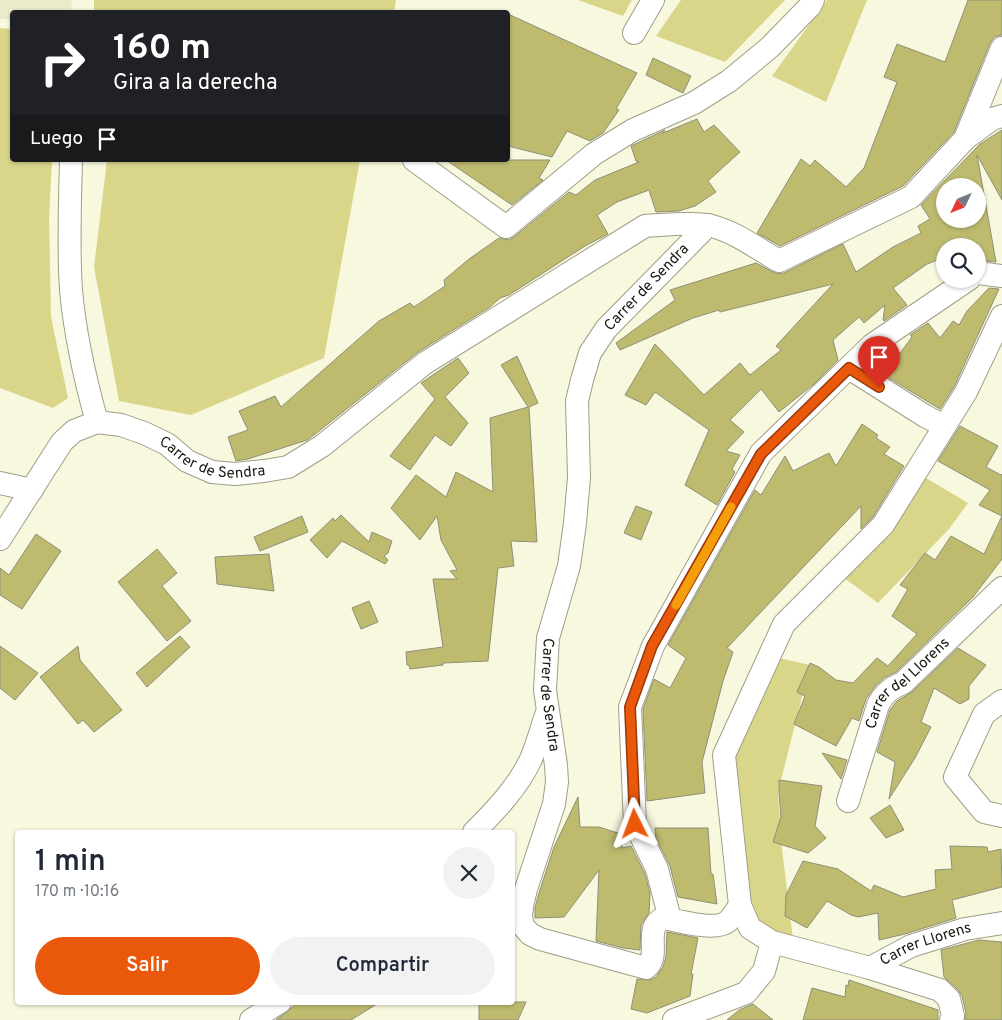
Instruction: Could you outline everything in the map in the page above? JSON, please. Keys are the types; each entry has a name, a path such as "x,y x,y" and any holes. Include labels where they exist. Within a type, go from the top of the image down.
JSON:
{"street":[{"path":"634,33 653,0"},
{"path":"417,162 506,227 594,154 633,130 694,103 729,81 769,48 810,6 813,0"},
{"name":"Carrer de Sendra","path":"0,539 62,442 74,431 97,422 121,425 144,433 167,444 188,461 212,472 235,474 288,467 322,446 425,363 645,226 708,225 733,234 778,261 911,197 966,139 1002,48"},
{"path":"966,139 992,119 1002,116"},
{"path":"71,162 69,224 71,290 85,378 97,422"},
{"name":"Carrer de Sendra","path":"670,919 658,920 654,925 652,960 646,968 540,939 530,934 523,926 521,917 526,888 554,804 557,782 545,690 548,638 569,566 579,476 577,402 590,353 606,329 708,225"},
{"path":"986,274 1002,276"},
{"path":"740,905 734,916 726,923 715,926 670,919 657,869 635,824 630,707 652,646 761,454 872,345 956,288"},
{"path":"870,968 772,942 750,928 740,905 724,755 784,624 883,525 966,392 1002,316"},
{"path":"849,368 944,426"},
{"path":"0,483 32,490"},
{"name":"Carrer del Llorens","path":"848,801 882,697 888,691 903,683 1002,588"},
{"path":"1002,701 984,714 954,777 984,812 1002,816"},
{"path":"476,830 502,802 521,776 531,759 547,712"},
{"name":"Carrer Llorens","path":"870,968 911,946 965,929 1002,922"},
{"path":"674,1020 746,993 764,971 772,942"},
{"name":"Carrer Llorens","path":"870,968 940,990 950,1000 953,1016 951,1020"},
{"path":"251,1020 275,1005"}],"shaded area":[{"path":"0,0 72,0 71,10 10,10 10,19 0,19"},
{"path":"94,0 396,0 394,10 94,10"},
{"path":"578,0 632,0 623,16"},
{"path":"681,0 785,0 725,62 656,36"},
{"path":"827,0 867,0 826,102 772,76"},
{"path":"0,28 10,29 10,162 52,162 49,217 51,317 68,398 53,408 0,388"},
{"path":"107,162 360,162 324,358 191,415 119,401 94,267"},
{"path":"916,472 968,503 949,529 878,603 836,572"},
{"path":"770,656 810,665 778,792 782,849 794,948 750,928 724,755"}],"building":[{"path":"968,0 1002,0 1002,35 994,37 990,43 954,132 903,186 780,246 757,233 801,159 810,166 815,160 846,187 864,168 897,82 884,77 897,44 945,62"},
{"path":"510,15 637,73 616,109 619,110 603,133 590,141 567,131 552,157 510,146"},
{"path":"653,58 691,76 683,93 646,75"},
{"path":"697,119 704,132 714,125 740,152 708,181 716,192 695,206 679,211 656,212 649,190 617,202 597,215 608,234 585,246 509,295 500,298 490,307 418,352 307,440 236,461 228,437 248,430 239,411 275,396 281,407 379,321 410,303 414,307 445,286 444,280 469,259 499,238 509,240 514,237 569,192 576,195 595,180 639,162 636,161 631,146 665,130 663,133"},
{"path":"1002,130 1002,200 977,155 981,178 947,178 980,144"},
{"path":"550,160 539,178 543,180 512,205 449,162"},
{"path":"936,189 936,228 986,228 986,206 996,262 986,261 986,238 936,238 936,261 927,264 893,288 907,305 884,321 885,305 864,323 859,317 833,340 838,360 814,384 779,412 761,389 730,420 744,432 726,451 740,455 732,469 735,472 717,505 685,485 709,430 655,392 646,405 625,395 655,344 704,395 740,363 750,375 781,350 776,346 833,284 720,312 719,310 693,318 620,350 616,343 675,300 670,290 756,263 778,274 784,273 843,244 856,272 893,247 921,233 918,226 930,219 921,205"},
{"path":"989,288 999,289 954,387 940,409 884,375 912,337 910,335 928,323 940,338 953,321 959,325 967,311"},
{"path":"517,356 538,403 529,407 537,542 511,541 514,566 498,568 488,661 443,663 443,665 410,669 409,665 407,665 406,652 443,647 433,579 457,579 450,571 457,570 441,540 437,516 420,540 391,508 416,475 446,497 456,472 493,492 490,418 528,407 501,365"},
{"path":"458,358 469,373 445,397 468,423 451,446 435,435 410,470 390,456 435,399 421,383"},
{"path":"862,424 878,435 876,438 890,447 884,454 904,466 873,517 861,529 861,506 727,648 733,652 723,681 702,762 705,793 647,801 643,709 654,679 670,688 686,658 668,645 755,490 761,495 785,456 793,471 829,453 836,466"},
{"path":"960,426 998,446 986,467 1002,474 1002,516 979,505 990,490 938,461"},
{"path":"636,506 652,512 641,540 624,533"},
{"path":"341,515 369,542 372,532 392,541 388,553 384,556 388,560 385,564 342,541 327,558 310,540 333,518 335,521"},
{"path":"302,516 308,532 260,551 254,537"},
{"path":"1002,516 1002,559 973,597 896,672 884,678 875,686 866,699 859,721 852,718 836,746 794,724 805,696 797,692 810,663 819,667 836,680 853,683 877,658 888,666 917,634 892,616 908,589 900,585 925,553 935,560 951,536 984,554"},
{"path":"36,534 61,551 22,609 0,595 0,568 9,575"},
{"path":"157,549 177,573 162,586 191,621 167,641 118,582"},
{"path":"269,554 274,591 217,584 215,557"},
{"path":"369,601 378,622 361,629 352,608"},
{"path":"180,636 190,647 147,687 136,673"},
{"path":"0,646 38,673 15,700 0,688"},
{"path":"78,646 80,660 122,710 94,732 83,720 78,724 40,677"},
{"path":"958,648 986,665 969,686 969,699 960,704 934,688 921,722 931,727 915,758 889,799 895,762 877,752 890,710 897,701 912,692"},
{"path":"822,753 847,760 841,779"},
{"path":"779,780 822,786 815,826 826,838 808,853 773,842 781,817"},
{"path":"578,797 580,827 599,827 621,834 622,848 631,846 645,874 650,893 649,913 641,925 640,950 596,941 599,870 564,917 535,918 535,908 539,893 554,847"},
{"path":"890,805 904,830 886,838 870,818"},
{"path":"655,828 708,828 711,874 713,874 717,904 678,897 670,866 656,838"},
{"path":"950,846 987,847 988,852 1001,849 1002,887 952,900 956,918 879,940 878,913 858,917 827,901 807,928 785,916 786,895 803,861 838,869 871,891 874,885 903,897 936,889 935,870 952,869"},
{"path":"667,932 698,938 691,974 693,974 690,996 647,1013 631,1009 637,979 650,980 656,977 663,967 666,957"},
{"path":"979,940 1002,942 1002,1020 965,1020 966,1013 962,996 944,977 941,950"},
{"path":"849,980 938,1010 938,1020 803,1020 812,988 845,997 846,985 848,986"},
{"path":"515,1002 526,1002 518,1020 479,1020 479,1005 515,1005"},
{"path":"753,1004 773,1020 727,1020 739,1010"},
{"path":"295,1005 375,1005 351,1020 276,1020"}],"slow traffic":[{"path":"676,605 731,507"}],"route":[{"path":"635,824 630,707 652,646 761,454 849,368 879,387"}]}
